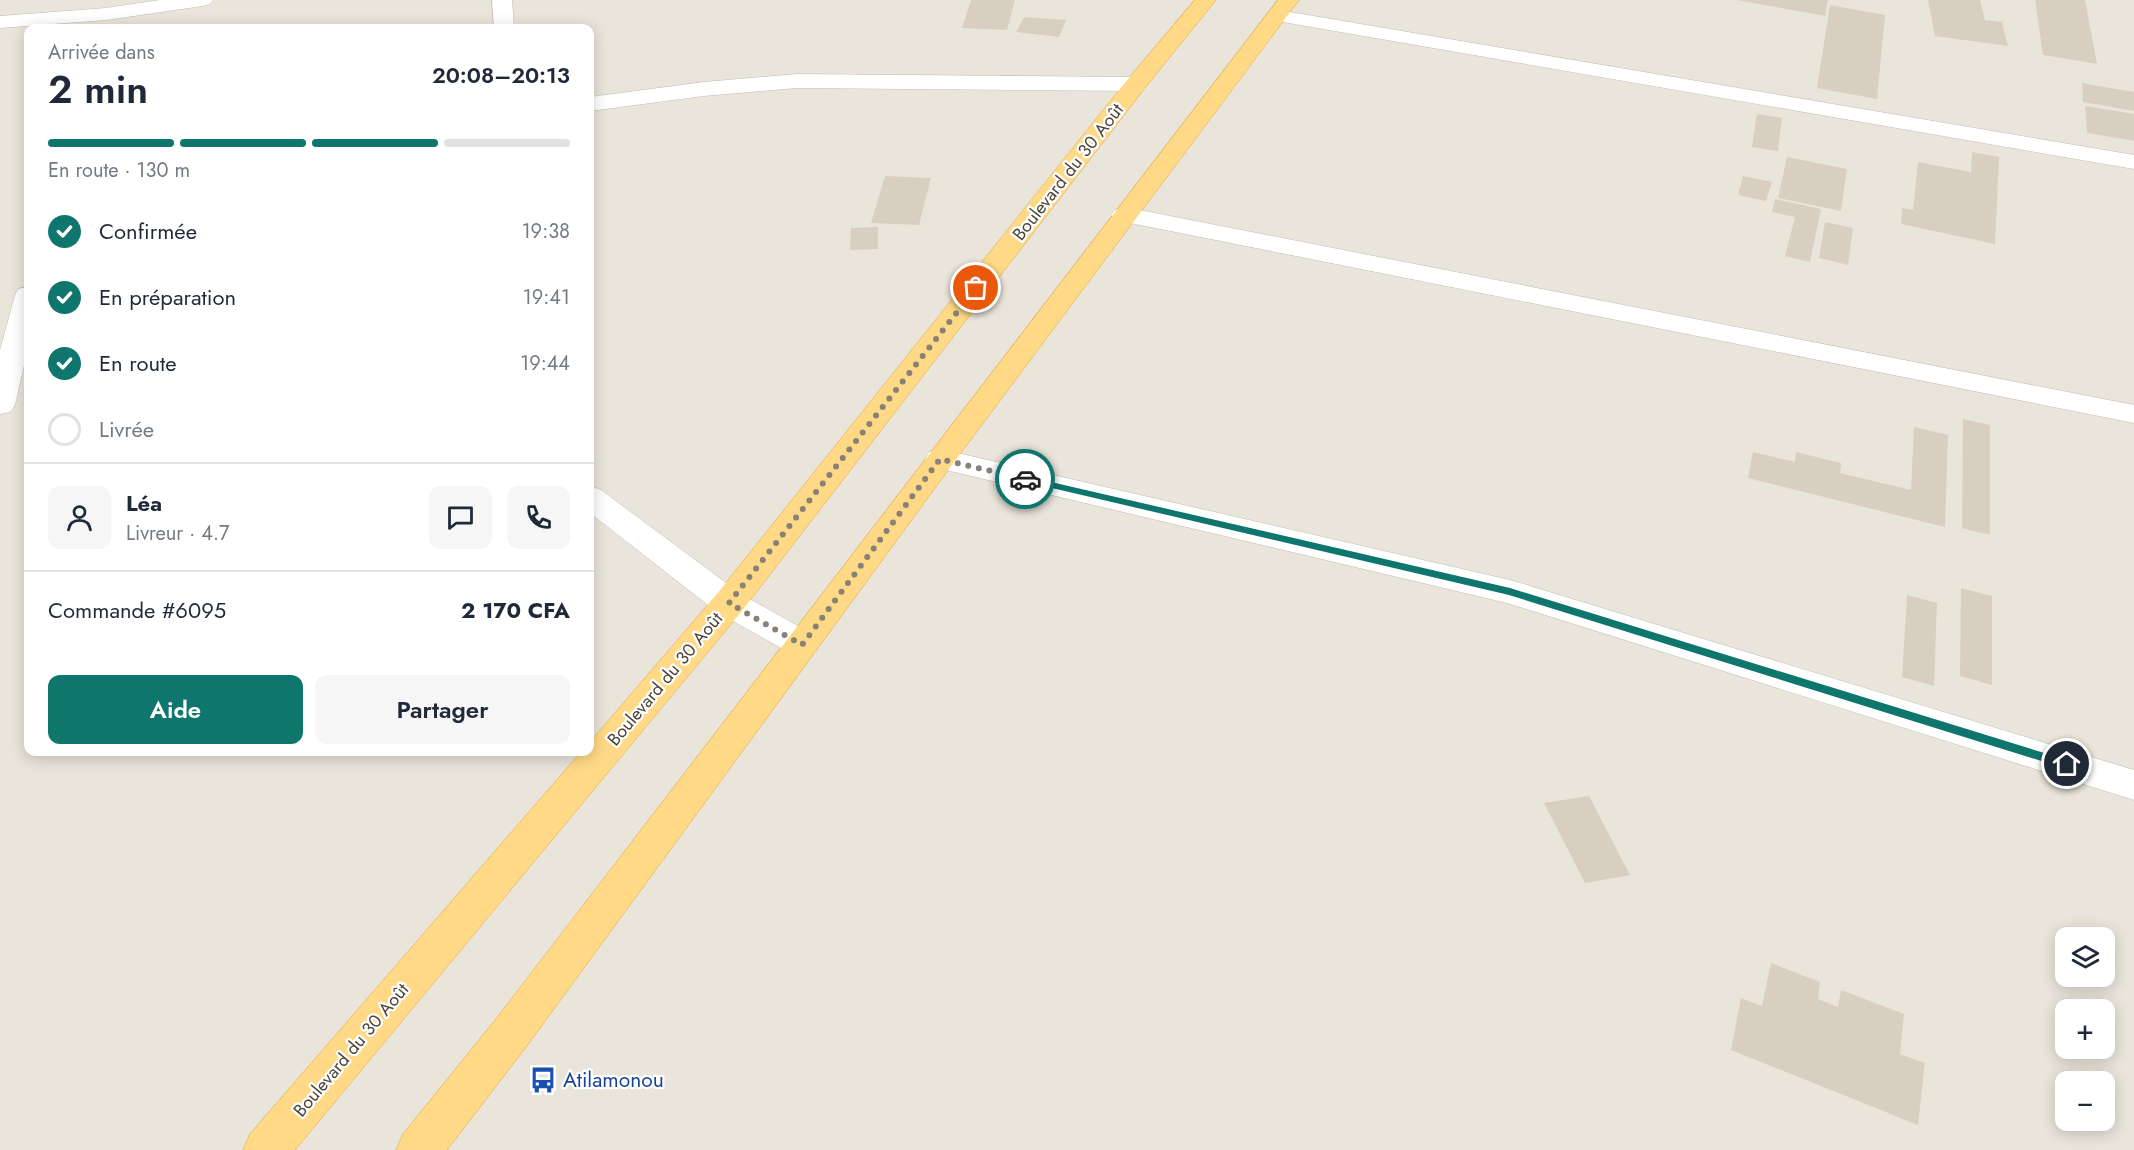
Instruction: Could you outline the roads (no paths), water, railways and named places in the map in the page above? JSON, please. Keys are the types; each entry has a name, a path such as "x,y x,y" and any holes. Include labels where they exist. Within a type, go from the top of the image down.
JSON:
{"highway":[{"name":"Boulevard du 30 Août","path":"267,1150 729,603 1137,84 1206,0"},
{"path":"419,1150 511,1034 940,459 1283,8"}],"street":[{"path":"9,21 34,0"},
{"path":"9,21 104,21 203,0"},
{"path":"502,0 504,24"},
{"path":"1283,8 2134,162"},
{"path":"594,103 704,89 797,81 1137,84"},
{"path":"1124,215 2134,414"},
{"path":"0,405 24,311"},
{"path":"940,459 1510,592 2134,785"},
{"path":"594,501 729,603 802,645"}],"place":[{"name":"Atilamonou","path":"543,1080"}]}
